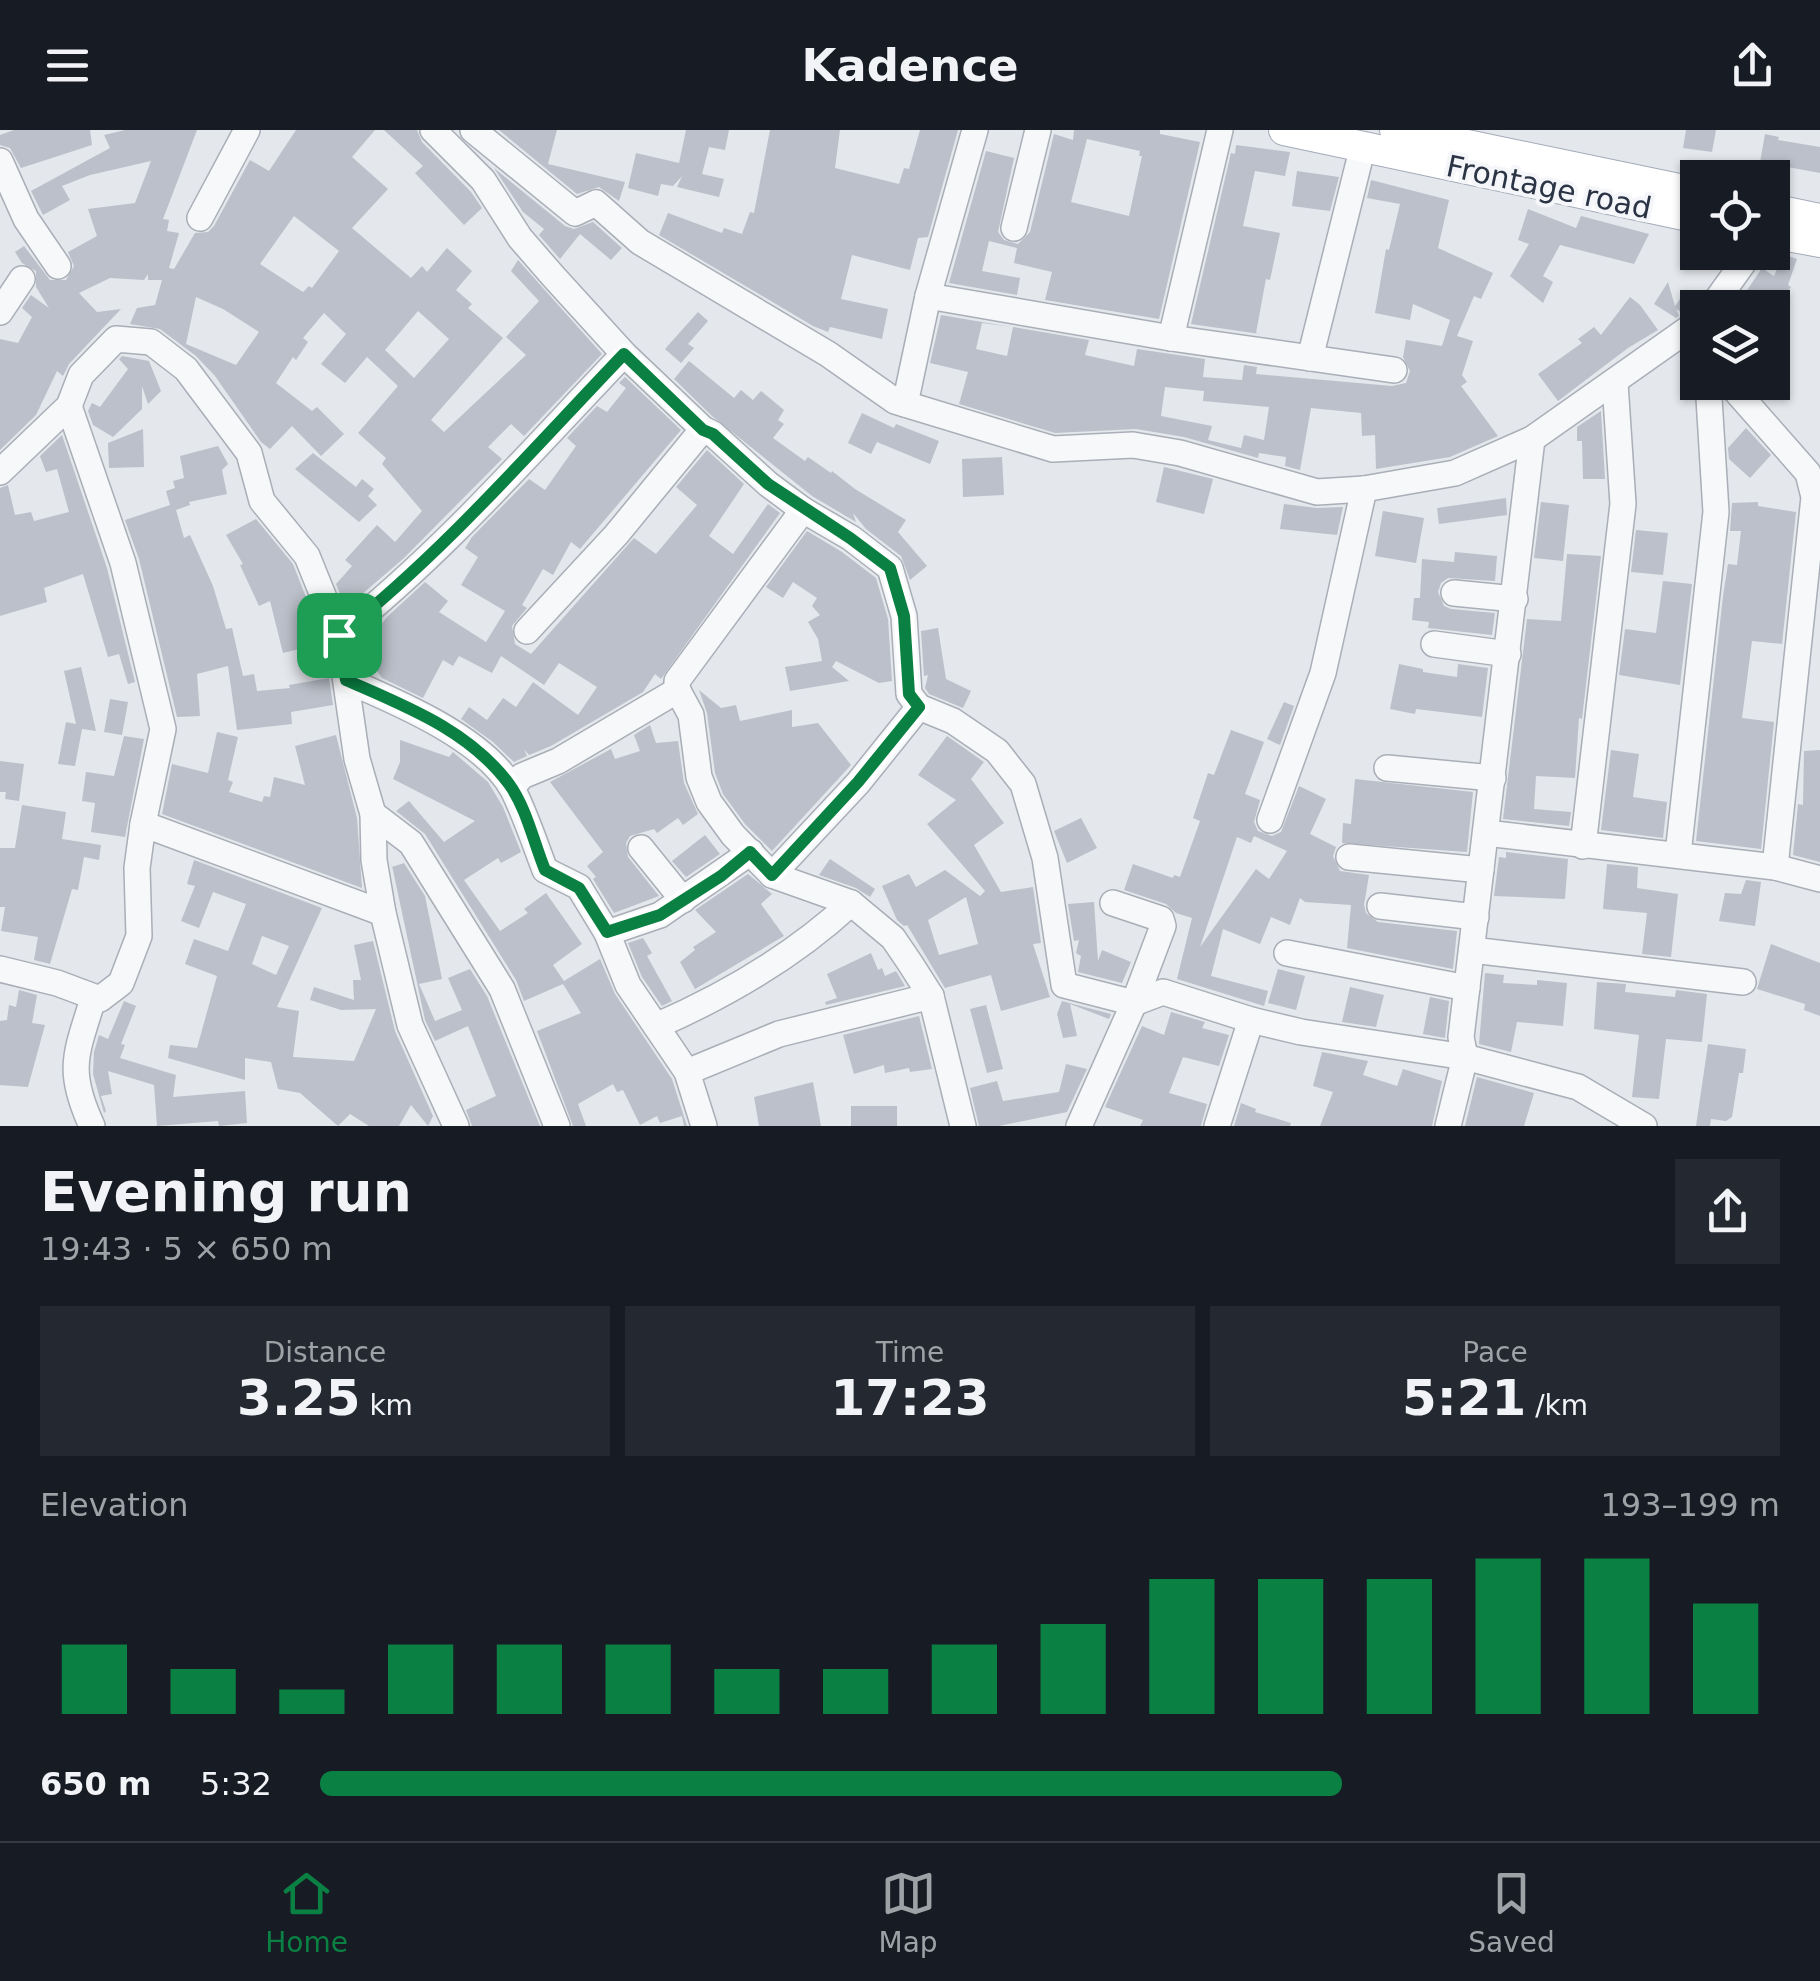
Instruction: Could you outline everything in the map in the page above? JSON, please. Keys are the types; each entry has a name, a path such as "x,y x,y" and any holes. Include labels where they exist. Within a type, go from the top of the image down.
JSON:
{"main road":[{"name":"Frontage road","path":"1284,130 1680,214"},
{"path":"1395,130 1680,189"},
{"path":"1790,212 1820,218"},
{"path":"1790,236 1820,242"}],"street":[{"path":"200,218 247,130"},
{"path":"433,130 483,180 520,238 624,354 703,430 713,434 803,510 890,568 904,616 909,694 919,707 954,721 997,751 1024,784 1045,858 1064,985 1134,1003 1162,992 1301,1032 1465,1057 1578,1087 1643,1126"},
{"path":"474,130 575,213 596,203 640,242 759,312 895,401 1053,449 1134,445 1180,453 1316,492 1364,489 1456,473 1532,439 1680,336"},
{"path":"905,404 928,296 975,130"},
{"path":"1014,228 1038,130"},
{"path":"1171,338 1220,130"},
{"path":"1310,358 1362,146"},
{"path":"0,161 26,219 58,266"},
{"path":"0,312 22,280"},
{"path":"928,296 1171,338 1394,370"},
{"path":"0,472 69,406 81,375 116,339 151,342 186,369 250,453 262,501 306,556 339,635 357,759 373,814 374,860 383,913 410,1026 456,1126"},
{"path":"339,635 384,600 457,529 624,354"},
{"path":"1583,846 1623,504 1615,383"},
{"path":"1678,854 1716,512 1709,400"},
{"path":"1744,400 1808,473 1814,497 1775,867"},
{"path":"0,969 100,999 121,984 139,936 137,868 142,824 163,729 122,563 69,406"},
{"path":"528,631 616,535 703,430"},
{"path":"1448,1126 1465,1057 1461,1037 1532,439"},
{"path":"1270,820 1323,673 1364,489"},
{"path":"803,510 677,681 691,715 698,777 709,802 733,836 772,875 851,903 893,938 931,996 963,1126"},
{"path":"1454,593 1515,600"},
{"path":"1434,644 1508,654"},
{"path":"346,680 433,718 493,765 512,787 545,870 579,888 607,932 628,984 687,1072 704,1126"},
{"path":"512,787 522,776 558,760 678,690"},
{"path":"772,875 866,773 919,707"},
{"path":"1388,768 1493,778"},
{"path":"373,814 411,843 502,989 557,1126"},
{"path":"142,824 383,913"},
{"path":"1486,834 1775,867 1820,880"},
{"path":"641,848 684,900"},
{"path":"607,932 660,915 750,852"},
{"path":"1349,856 1482,870"},
{"path":"1079,1126 1134,1003 1163,922 1113,902"},
{"path":"656,1026 694,1010 784,958 851,903"},
{"path":"1380,906 1476,916"},
{"path":"1472,950 1742,982"},
{"path":"1288,953 1467,988"},
{"path":"687,1072 778,1034 931,996"},
{"path":"92,998 76,1058 77,1094 92,1126"},
{"path":"1218,1126 1250,1020"}],"building":[{"path":"14,130 90,130 92,145 21,168 10,148 0,145 0,135"},
{"path":"125,130 197,130 163,219 169,220 167,231 179,233 169,268 174,269 195,233 208,232 214,226 250,160 269,171 296,130 375,130 352,157 388,189 352,228 411,278 422,266 427,272 447,248 472,271 456,290 472,304 468,308 503,338 431,420 444,432 526,355 506,337 539,301 511,271 518,260 602,354 524,436 511,424 488,447 502,459 404,558 346,608 336,584 352,566 345,560 377,525 395,542 422,511 382,464 386,458 358,433 398,386 367,357 345,383 321,364 346,334 324,313 303,338 308,342 296,360 293,357 276,383 312,411 317,407 344,434 321,456 292,426 270,449 196,356 160,329 130,324 137,308 155,305 162,280 148,280 148,274 144,280 110,278 79,293 97,312 121,309 69,364 63,376 57,371 36,415 0,450 0,339 18,343 32,317 22,308 31,295 49,308 36,287 36,271 22,263 15,252 24,246 50,280 66,280 74,266 68,252 97,236 88,209 135,203 151,161 90,175 62,186 70,200 43,215 31,191 110,148 104,135","holes":["294,216 339,251 312,288 309,286 303,292 260,264","196,297 259,332 236,365 186,344","418,311 449,339 414,378 385,350"]},
{"path":"384,130 417,130 422,142 482,208 464,225 415,173 423,166"},
{"path":"499,130 557,130 548,164 625,182 619,201 599,187 577,194"},
{"path":"686,130 729,130 725,150 709,147 702,174 724,179 719,197 677,187 682,176 673,186 661,184 658,196 628,188 636,153 679,163"},
{"path":"770,130 840,130 835,168 899,184 904,168 909,169 920,130 958,130 928,237 918,238 910,270 852,255 841,299 888,309 882,339 830,327 828,332 813,326 659,235 668,213 722,233 724,228 742,234 750,212 754,213"},
{"path":"1074,130 1160,130 1160,134 1200,142 1159,319 1045,300 1052,272 1014,263 1017,248 989,241 982,271 1020,278 1017,295 949,283 986,151 1014,158 998,232 1004,240 1018,244 1030,232 1054,134 1073,140","holes":["1087,139 1140,151 1129,216 1071,202"]},
{"path":"1686,130 1716,130 1712,152 1683,148"},
{"path":"1765,134 1779,137 1778,140 1820,147 1820,173 1790,168 1790,160 1760,160"},
{"path":"1236,145 1290,152 1285,176 1255,171 1243,226 1280,233 1270,280 1266,279 1256,333 1260,334 1191,324"},
{"path":"494,168 565,226 574,229 593,222 622,248 611,260 580,234 560,259 539,235 544,229 523,212"},
{"path":"1297,171 1339,177 1330,211 1292,206"},
{"path":"1371,180 1449,200 1438,248 1493,273 1481,299 1474,296 1457,336 1473,341 1462,375 1467,382 1461,386 1498,436 1450,457 1376,469 1375,435 1362,436 1361,413 1311,408 1300,470 1285,466 1286,457 1259,453 1258,458 1184,437 1136,429 1055,433 959,404 968,372 930,363 941,315 1011,327 982,323 976,349 1007,356 1013,327 1089,340 1085,355 1134,366 1137,349 1205,359 1203,377 1242,380 1244,365 1257,367 1256,374 1392,386 1406,383 1410,371 1403,357 1406,340 1442,346 1450,320 1413,304 1410,320 1375,313 1386,249 1389,250 1400,204 1367,198","holes":["1165,387 1204,391 1203,401 1269,407 1264,440 1244,435 1241,448 1208,440 1212,426 1161,416"]},
{"path":"1528,209 1576,228 1581,216 1649,234 1634,264 1560,245 1543,276 1553,282 1543,303 1510,276 1529,244 1518,240"},
{"path":"1790,256 1797,259 1789,290 1747,290 1761,270 1774,276 1776,270 1790,270"},
{"path":"1668,282 1675,306 1680,299 1680,311 1676,309 1679,316 1676,318 1654,304"},
{"path":"1630,297 1658,330 1558,401 1538,374 1582,343 1578,339 1594,327 1601,335"},
{"path":"698,312 708,321 688,344 694,348 681,363 665,349"},
{"path":"122,356 149,361 161,391 148,404 142,386 142,409 113,437 93,425 88,411 92,403 100,407 128,369 119,359"},
{"path":"689,361 734,398 741,390 753,400 761,391 784,410 778,420 784,424 773,438 906,520 898,532 927,566 910,580 901,556 866,529 853,513 856,522 812,496 712,416 674,379"},
{"path":"625,377 681,430 580,549 571,542 553,575 543,569 522,605 527,608 512,626 515,644 531,654 634,538 656,554 697,505 676,487 707,450 744,484 709,536 733,554 768,504 780,513 661,679 655,674 643,692 551,746 529,755 524,749 527,756 514,762 461,719 469,707 487,720 503,698 516,707 533,682 578,715 597,687 559,663 544,685 501,656 492,673 459,656 453,666 443,660 423,698 382,678 356,642 371,630 374,633 425,582 448,601 439,612 486,642 505,611 461,585 478,557 465,548 529,479 545,490 576,446 567,438 597,406 607,412 626,388 619,383"},
{"path":"1601,411 1605,479 1583,479 1582,441 1577,441 1577,427"},
{"path":"862,413 894,428 896,424 939,441 930,464 877,442 871,454 848,443"},
{"path":"1746,428 1771,455 1750,478 1729,459 1728,448"},
{"path":"143,429 144,467 109,468 108,443"},
{"path":"62,435 107,568 135,682 128,684 119,654 108,657 83,574 44,588 47,602 0,616 0,488 8,485 15,515 31,512 34,521 69,512 57,469 46,472 40,456"},
{"path":"218,446 228,464 222,470 227,494 189,502 190,505 176,510 184,538 190,535 213,586 226,629 232,628 243,676 254,674 257,691 329,678 333,705 291,712 292,724 237,730 228,666 197,674 200,716 177,717 139,559 125,520 170,505 166,491 175,488 173,481 184,478 180,456"},
{"path":"313,453 356,487 362,479 374,489 368,496 377,505 359,522 295,469"},
{"path":"1002,457 1004,495 963,497 962,459"},
{"path":"1164,467 1213,479 1204,514 1156,502"},
{"path":"1506,498 1507,515 1439,524 1437,508"},
{"path":"1541,502 1569,505 1563,561 1534,558"},
{"path":"1758,502 1758,506 1796,512 1782,644 1752,641 1742,718 1774,722 1761,849 1696,841 1723,596 1728,564 1737,565 1741,531 1730,531 1732,503"},
{"path":"1284,504 1343,507 1337,535 1280,529"},
{"path":"1383,511 1424,518 1416,563 1375,556"},
{"path":"256,519 293,564 324,643 283,653 270,601 259,606 240,565 243,564 226,535"},
{"path":"1636,530 1668,533 1663,575 1631,572"},
{"path":"807,531 876,578 888,619 892,681 879,683 836,661 832,667 849,681 790,691 785,667 822,661 818,639 808,622 820,615 812,606 817,598 793,582 783,598 766,587"},
{"path":"1455,552 1497,556 1495,581 1448,578 1438,592 1444,606 1451,609 1495,613 1492,635 1428,628 1429,622 1412,620 1414,598 1420,598 1422,559 1454,562"},
{"path":"1567,554 1601,556 1582,719 1579,718 1575,778 1536,776 1534,809 1571,812 1569,826 1503,819 1527,619 1561,621"},
{"path":"1663,581 1692,584 1680,685 1619,675 1625,629 1656,633"},
{"path":"938,628 946,679 971,691 963,708 929,694 925,688 928,675 924,676 921,631"},
{"path":"1399,664 1457,677 1458,664 1488,668 1482,717 1390,709"},
{"path":"81,667 96,731 82,729 75,766 58,764 66,722 76,724 64,671"},
{"path":"699,690 721,708 736,705 740,721 792,710 792,727 818,723 851,765 772,851 723,794 715,773 707,713"},
{"path":"110,699 128,702 122,735 104,732"},
{"path":"1284,702 1294,706 1280,745 1267,739"},
{"path":"650,725 656,743 678,741 684,783 698,814 683,825 678,818 657,833 654,829 630,836 626,843 628,857 659,896 614,913 587,866 603,852 550,782 611,749 615,759 640,751 634,735"},
{"path":"1231,730 1264,742 1245,794 1260,800 1254,822 1258,831 1272,836 1281,832 1299,786 1326,799 1310,834 1336,847 1333,856 1340,871 1369,875 1366,913 1378,922 1457,931 1453,969 1347,948 1351,905 1305,902 1300,898 1290,925 1271,917 1260,944 1223,929 1211,976 1268,991 1264,1006 1177,979 1192,918 1176,913 1166,904 1124,890 1133,864 1180,877 1200,821 1193,818 1208,773 1214,775","holes":["1254,836 1287,851 1269,879 1256,869 1200,947 1237,837 1251,843"]},
{"path":"217,732 238,737 229,792 262,802 264,796 270,797 274,777 305,785 295,746 336,735 357,818 362,888 162,814 172,764 208,773"},
{"path":"124,736 144,739 125,837 91,832 95,803 82,801 86,772 114,776"},
{"path":"947,736 984,762 971,779 1004,823 974,845 1001,892 1033,887 1041,943 1033,944 1050,997 1001,1011 991,975 945,988 907,925 897,920 882,886 909,874 916,887 945,870 980,896 985,891 927,824 956,800 918,775","holes":["966,897 978,944 939,955 928,920"]},
{"path":"400,740 449,757 453,752 488,782 521,852 501,863 498,858 464,880 500,931 528,913 524,909 546,893 582,944 553,965 564,981 600,959 615,994 672,1079 687,1126 682,1116 660,1123 657,1116 640,1125 623,1090 617,1092 613,1084 578,1104 586,1126 573,1126 537,1031 581,1013 563,984 524,1001 516,980 425,834 396,811 409,801 444,842 475,821 393,779 400,762"},
{"path":"1611,750 1639,754 1633,797 1667,802 1663,838 1601,830"},
{"path":"1820,750 1820,862 1793,855 1798,804 1803,805 1804,751"},
{"path":"0,761 24,764 19,801 5,799 6,792 0,792"},
{"path":"1355,779 1473,792 1467,852 1342,843 1343,823 1351,824"},
{"path":"22,805 66,812 62,839 101,845 99,860 84,857 78,890 72,889 50,964 34,960 38,937 1,931 5,907 0,907 0,848 15,848"},
{"path":"1081,818 1097,848 1067,863 1054,831"},
{"path":"705,835 720,854 686,877 672,861"},
{"path":"1506,852 1568,859 1565,899 1494,896 1499,857 1506,858"},
{"path":"830,859 875,889 870,897 819,875"},
{"path":"194,860 322,908 277,1007 299,1011 293,1057 354,1061 376,1009 341,1010 310,1000 314,987 354,1000 353,980 361,980 354,945 373,941 395,1031 433,1116 428,1126 411,1105 399,1126 369,1126 350,1114 338,1126 300,1093 278,1089 271,1062 245,1058 245,1080 168,1058 170,1045 197,1048 217,976 185,964 194,939 228,951 246,904 213,892 199,928 181,921 195,886 187,884","holes":["262,936 289,946 276,975 252,964"]},
{"path":"404,863 425,896 442,979 419,984 435,1021 462,1010 448,978 470,969 487,996 540,1126 472,1126 466,1110 496,1096 468,1026 435,1041 425,1020 392,867"},
{"path":"1607,864 1638,867 1637,888 1678,894 1671,957 1642,954 1647,913 1603,909"},
{"path":"748,874 772,894 761,904 784,936 695,989 680,962 695,950 693,947 716,932 695,910"},
{"path":"1746,880 1761,882 1755,926 1719,921 1725,893 1741,894"},
{"path":"1094,902 1098,961 1102,950 1131,962 1122,983 1078,972 1079,940 1074,941 1068,904"},
{"path":"643,938 652,953 647,956 672,1001 662,1006 642,977 628,943"},
{"path":"1771,944 1820,963 1820,1016 1804,1010 1805,1004 1757,989"},
{"path":"871,953 878,970 882,968 885,976 896,971 905,986 826,1005 825,1002 837,998 827,974"},
{"path":"1278,969 1305,976 1296,1010 1268,1003"},
{"path":"1485,973 1504,975 1503,983 1567,983 1563,1026 1517,1022 1511,1052 1479,1044"},
{"path":"1597,982 1626,984 1625,992 1675,997 1676,990 1707,994 1702,1042 1666,1039 1659,1099 1632,1097 1639,1035 1594,1029"},
{"path":"1350,987 1384,995 1376,1027 1342,1022"},
{"path":"19,990 37,995 32,1023 45,1025 28,1087 0,1085 0,1021 7,1020 9,1005 16,1007"},
{"path":"1430,997 1449,1001 1445,1038 1423,1034"},
{"path":"124,1001 136,1006 121,1044 125,1045 120,1058 176,1075 173,1097 245,1091 247,1123 157,1126 154,1085 108,1071 112,1094 101,1096 104,1113 93,1074 94,1052 99,1035 108,1039"},
{"path":"1062,1001 1111,1014 1109,1019 1070,1004 1077,1036 1063,1038 1057,1014"},
{"path":"986,1005 1003,1069 987,1073 970,1009"},
{"path":"1171,1012 1205,1022 1202,1028 1229,1035 1219,1066 1183,1057 1169,1093 1207,1104 1201,1126 1140,1126 1143,1120 1105,1107 1142,1026 1164,1035"},
{"path":"919,1016 932,1069 885,1073 884,1065 854,1074 843,1035"},
{"path":"1708,1044 1746,1049 1743,1073 1739,1073 1732,1117 1726,1121 1711,1119 1710,1126 1696,1126"},
{"path":"1322,1052 1368,1061 1363,1075 1397,1086 1403,1069 1442,1081 1432,1126 1320,1126 1333,1092 1313,1086"},
{"path":"1066,1064 1087,1069 1067,1112 999,1126 979,1126 970,1088 997,1081 1003,1101 1059,1092"},
{"path":"1477,1077 1534,1093 1524,1126 1465,1126"},
{"path":"813,1082 821,1126 759,1126 754,1097"},
{"path":"1241,1103 1256,1109 1255,1112 1291,1123 1290,1126 1234,1126"},
{"path":"851,1106 897,1106 897,1126 851,1126"}],"route":[{"path":"624,354 703,430 713,434 768,484 890,568 904,616 909,694 919,707 858,782 772,875 750,852 721,876 660,915 607,932 579,888 545,870 512,787 493,765 433,718 346,680 339,635 384,600 457,529 624,354"}]}
